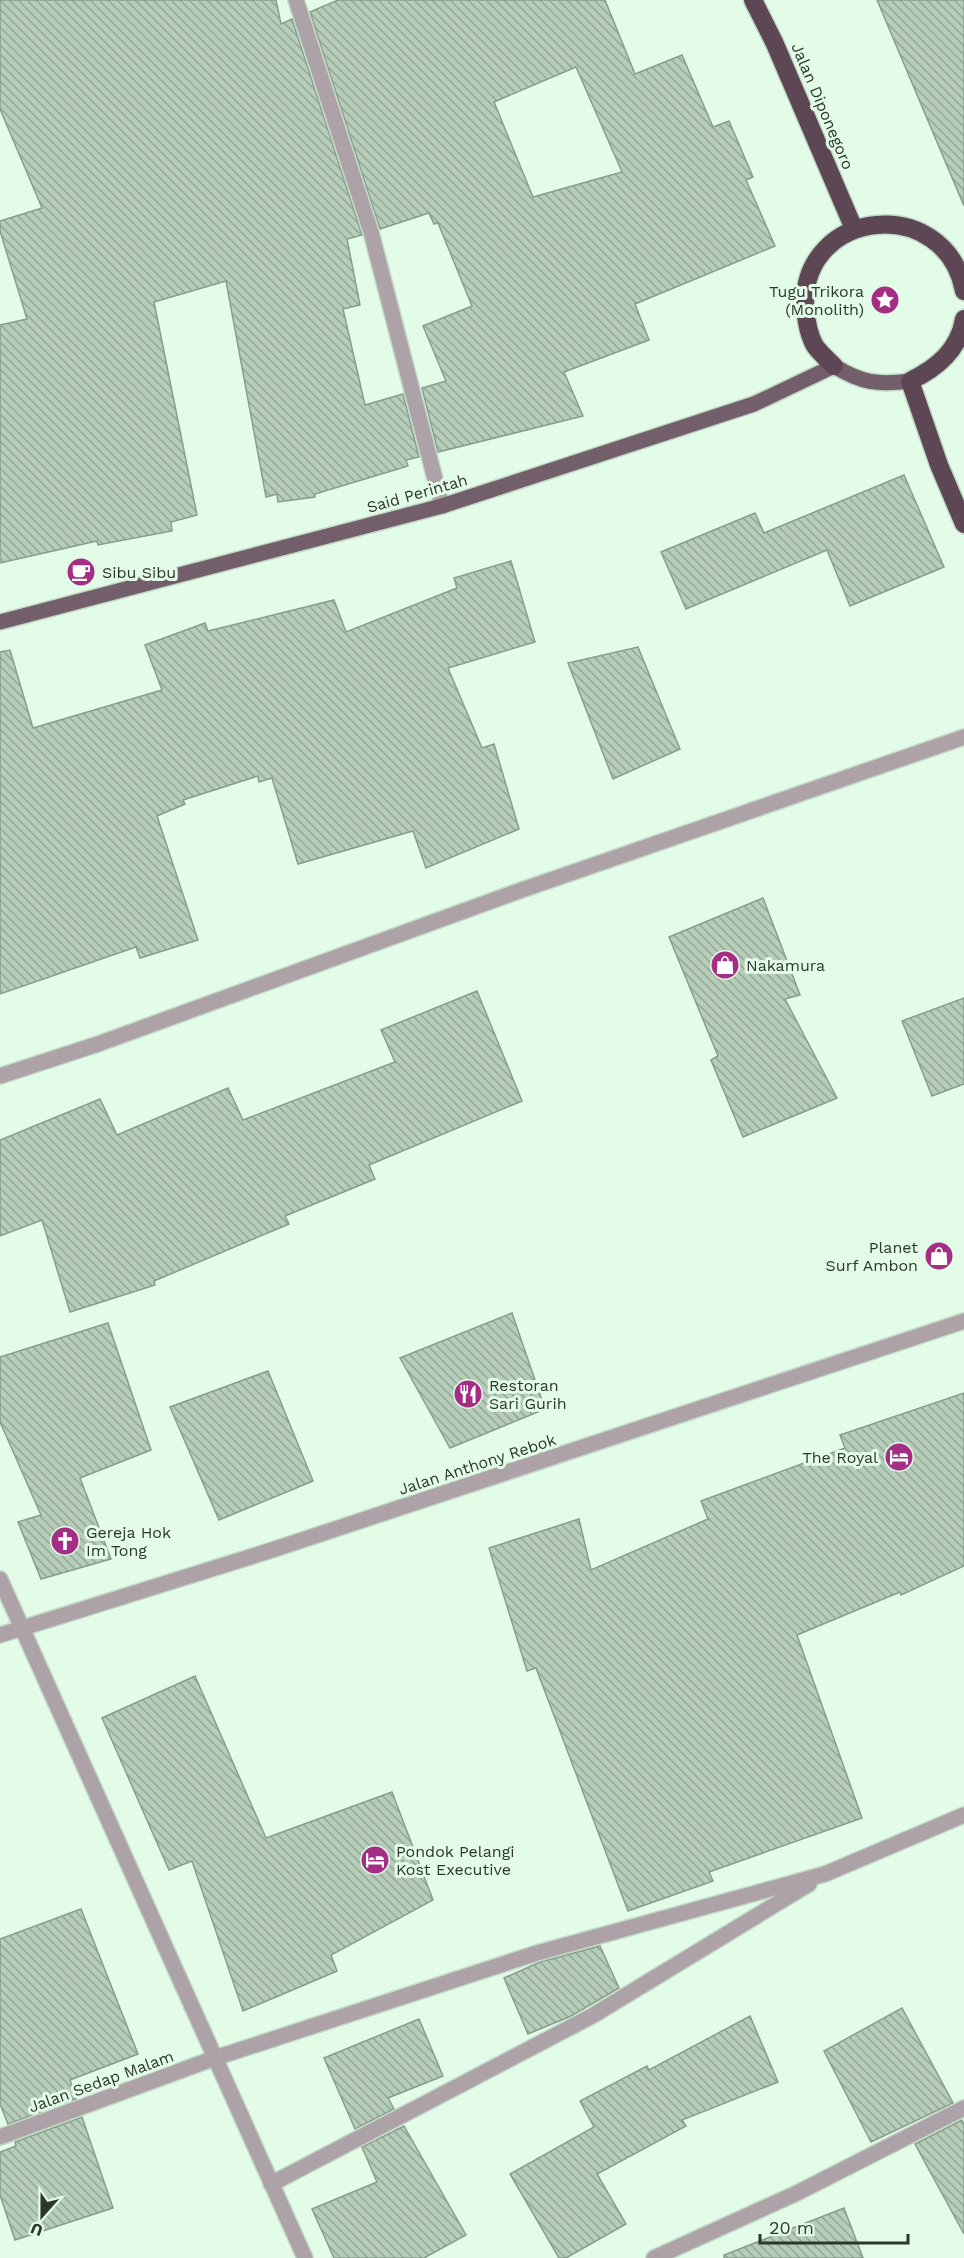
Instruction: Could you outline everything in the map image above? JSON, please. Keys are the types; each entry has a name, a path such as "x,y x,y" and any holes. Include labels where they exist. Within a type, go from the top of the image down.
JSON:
{"highway":[{"name":"Jalan Diponegoro","path":"753,0 775,44 854,229"},
{"path":"834,366 815,345 806,320 805,292 813,266 830,244 854,229 881,223 908,227 931,238 950,256 963,282"},
{"path":"964,319 963,329 951,351 933,369 910,381 939,465 964,524"}],"main road":[{"name":"Said Perintah","path":"0,622 442,506 754,404 834,366"},
{"path":"834,366 857,380 885,384 910,381"}],"street":[{"path":"296,0 371,232 442,506"},
{"path":"0,1076 98,1044 516,892 964,737"},
{"name":"Jalan Anthony Rebok","path":"0,1635 269,1551 964,1321"},
{"path":"0,1579 305,2258"},
{"path":"271,2184 592,2016 825,1874 964,1815"},
{"name":"Jalan Sedap Malam","path":"0,2137 215,2058 537,1953 825,1874"},
{"path":"654,2258 798,2193 964,2108"}],"building":[{"path":"0,0 276,0 281,24 292,19 362,235 347,239 360,305 343,309 365,405 403,394 419,457 406,460 408,466 315,494 315,497 278,502 277,494 266,497 226,281 154,302 197,515 171,522 172,531 98,545 97,541 0,563 0,325 27,319 0,231 0,221 42,208 0,109"},
{"path":"338,0 605,0 635,74 682,55 713,127 729,121 753,177 746,180 775,246 635,304 649,340 564,372 583,416 438,452 422,388 446,381 423,326 472,306 438,223 434,224 429,213 380,229 310,12","holes":["576,67 622,172 533,197 494,102"]},
{"path":"877,0 964,0 964,206"},
{"path":"904,475 944,567 850,606 827,550 686,609 661,552 755,513 764,533"},
{"path":"511,561 535,642 448,668 482,748 494,744 519,829 426,868 413,831 298,864 272,778 259,782 258,776 183,800 185,804 157,816 198,940 140,958 136,947 0,994 0,652 10,650 33,728 162,690 145,645 205,623 208,631 334,600 346,632 457,588 454,578"},
{"path":"638,647 680,749 613,779 568,663"},
{"path":"763,898 800,995 785,999 837,1098 743,1137 711,1060 718,1056 669,937"},
{"path":"477,991 522,1101 369,1165 375,1179 285,1216 289,1224 154,1281 155,1285 70,1312 42,1220 0,1236 0,1140 100,1099 117,1135 228,1088 243,1120 395,1062 381,1030"},
{"path":"964,998 964,1084 932,1096 902,1021"},
{"path":"512,1313 545,1409 450,1448 400,1358"},
{"path":"108,1323 151,1450 80,1478 111,1559 41,1579 18,1522 41,1515 0,1422 0,1357"},
{"path":"268,1371 313,1481 219,1520 170,1407"},
{"path":"964,1393 964,1566 901,1595 900,1592 797,1635 862,1818 709,1872 713,1881 628,1911 536,1668 527,1671 489,1548 579,1519 591,1570 708,1519 701,1501 845,1448 840,1435"},
{"path":"195,1676 266,1838 392,1792 433,1900 331,1955 337,1971 243,2011 192,1861 169,1870 102,1718"},
{"path":"81,1909 138,2054 70,2080 76,2099 8,2124 0,2104 0,1939"},
{"path":"600,1946 619,1988 571,2016 528,2034 504,1978 540,1962"},
{"path":"902,2008 953,2103 871,2142 824,2051"},
{"path":"750,2016 778,2082 682,2120 686,2126 597,2174 626,2224 566,2258 559,2258 510,2174 594,2127 580,2101 647,2066 649,2070"},
{"path":"419,2019 443,2076 388,2098 394,2109 355,2129 324,2058"},
{"path":"82,2117 113,2208 15,2240 0,2195 0,2152 16,2146 15,2142"},
{"path":"962,2120 964,2125 964,2234 915,2144"},
{"path":"404,2126 466,2235 424,2258 334,2258 312,2209 377,2182 362,2147"},
{"path":"844,2208 863,2258 724,2258 724,2255"}],"place":[{"name":"Tugu Trikora (Monolith)","path":"885,300"},
{"name":"Sibu Sibu","path":"81,572"},
{"name":"Nakamura","path":"725,965"},
{"name":"Planet Surf Ambon","path":"939,1256"},
{"name":"Restoran Sari Gurih","path":"468,1394"},
{"name":"The Royal","path":"899,1457"},
{"name":"Gereja Hok Im Tong","path":"65,1541"},
{"name":"Pondok Pelangi Kost Executive","path":"375,1860"}]}
